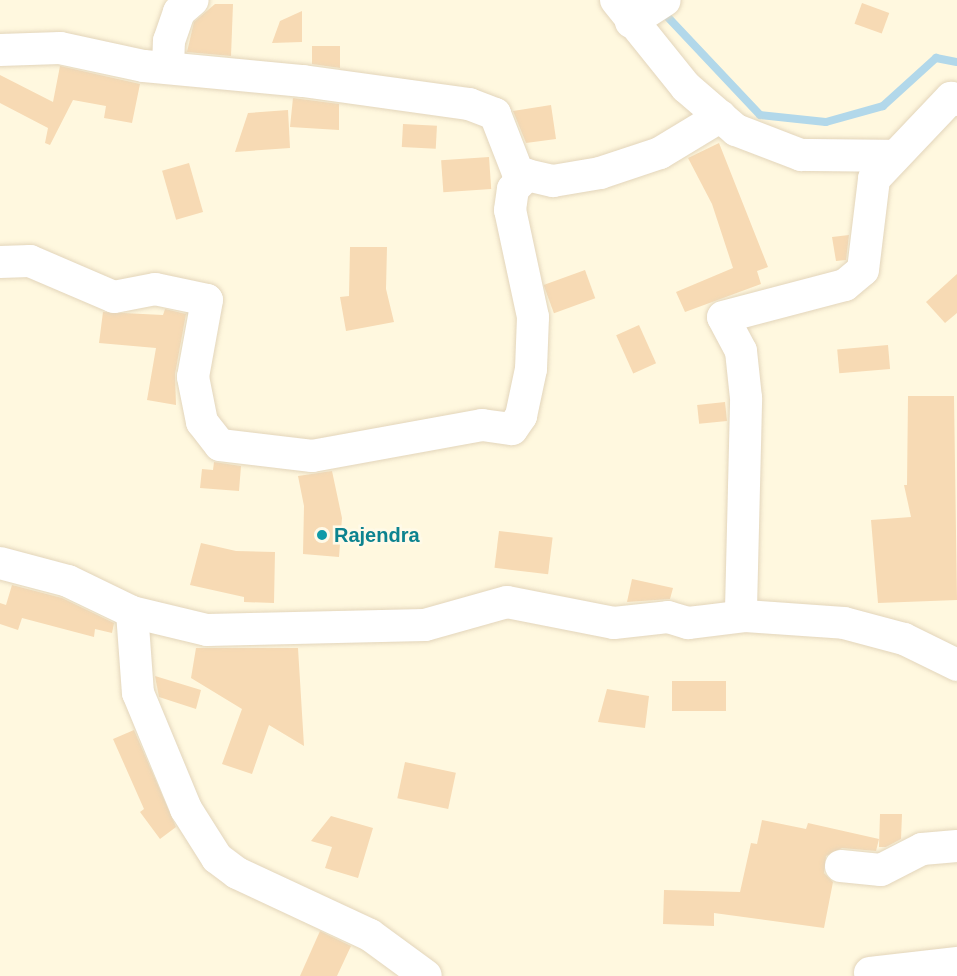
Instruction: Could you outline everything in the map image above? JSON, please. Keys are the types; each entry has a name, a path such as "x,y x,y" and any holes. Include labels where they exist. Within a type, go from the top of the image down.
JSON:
{"street":[{"path":"168,68 169,41 179,12 193,0"},
{"path":"665,0 624,11 686,87 736,130 801,155 892,156"},
{"path":"0,50 60,48 168,68 469,104 495,114 518,173 553,181 600,173 660,153 721,116"},
{"path":"745,616 741,609 746,399 741,351 723,317 845,285 863,270 871,235 874,179 892,156 951,98 957,100"},
{"path":"0,262 30,261 114,297 155,289 207,300 193,377 202,422 220,445 312,456 482,425 512,429 521,416 531,369 533,317 510,210 513,189 526,175"},
{"path":"0,563 68,581 132,612 207,630 252,631 425,625 507,602 614,623 668,617 688,623 745,616 844,623 879,631 957,665"},
{"path":"132,612 138,693 186,809 217,858 237,873 370,935 426,976"},
{"path":"841,866 881,870 921,849 957,846"},
{"path":"870,973 957,963"}],"building":[{"path":"862,3 889,13 882,34 854,24"},
{"path":"215,4 233,4 231,56 187,52 194,22"},
{"path":"302,11 302,42 272,43 280,21"},
{"path":"312,46 340,46 340,68 312,64"},
{"path":"60,66 140,84 132,123 104,118 106,106 73,100 50,145 45,143 48,128 0,103 0,75 53,102"},
{"path":"293,98 339,104 339,130 290,127"},
{"path":"551,105 556,139 526,143 513,111"},
{"path":"288,110 290,148 235,152 248,113"},
{"path":"403,124 437,126 436,149 402,147"},
{"path":"719,143 768,267 757,271 761,284 685,312 676,292 733,268 712,204 688,158"},
{"path":"489,157 491,189 443,192 441,160"},
{"path":"189,163 203,212 176,220 162,171"},
{"path":"849,235 846,260 836,261 832,237"},
{"path":"350,247 387,247 386,289 394,322 346,331 340,297 349,296"},
{"path":"585,270 595,298 554,313 544,285"},
{"path":"957,274 957,313 945,323 926,302"},
{"path":"165,309 186,314 175,374 176,405 147,400 156,348 99,343 103,312 163,315"},
{"path":"639,325 656,363 633,374 616,335"},
{"path":"888,345 890,369 839,373 837,349"},
{"path":"908,396 954,396 957,600 878,603 871,520 911,517 904,485 907,485"},
{"path":"725,402 727,421 699,424 697,405"},
{"path":"214,462 241,466 239,491 200,488 202,469 213,470"},
{"path":"332,471 342,518 339,557 303,554 304,506 298,476"},
{"path":"499,531 553,538 548,574 494,568"},
{"path":"201,543 236,551 275,552 274,603 244,602 244,597 190,585"},
{"path":"632,579 673,588 670,599 627,602"},
{"path":"12,585 62,598 114,623 112,633 95,629 94,637 22,618 18,630 0,624 0,603 6,605"},
{"path":"196,648 298,648 304,746 269,725 252,774 222,764 242,709 191,678"},
{"path":"155,676 201,690 196,709 159,697"},
{"path":"672,681 726,681 726,711 672,711"},
{"path":"607,689 649,696 645,728 598,722"},
{"path":"134,730 176,827 160,839 140,812 144,809 113,739"},
{"path":"405,762 456,773 448,809 397,798"},
{"path":"880,814 902,814 901,839 886,847 879,847"},
{"path":"331,816 373,828 358,878 325,868 332,847 311,841"},
{"path":"762,820 806,829 808,823 879,839 876,851 842,848 826,856 824,873 833,882 824,928 714,913 714,926 663,924 664,890 740,892 751,843 757,844"},
{"path":"320,931 351,946 337,976 300,976"}],"waterway":[{"path":"662,11 760,115 826,122 883,106 936,58 957,62"}],"place":[{"name":"Rajendra","path":"322,535"}]}
